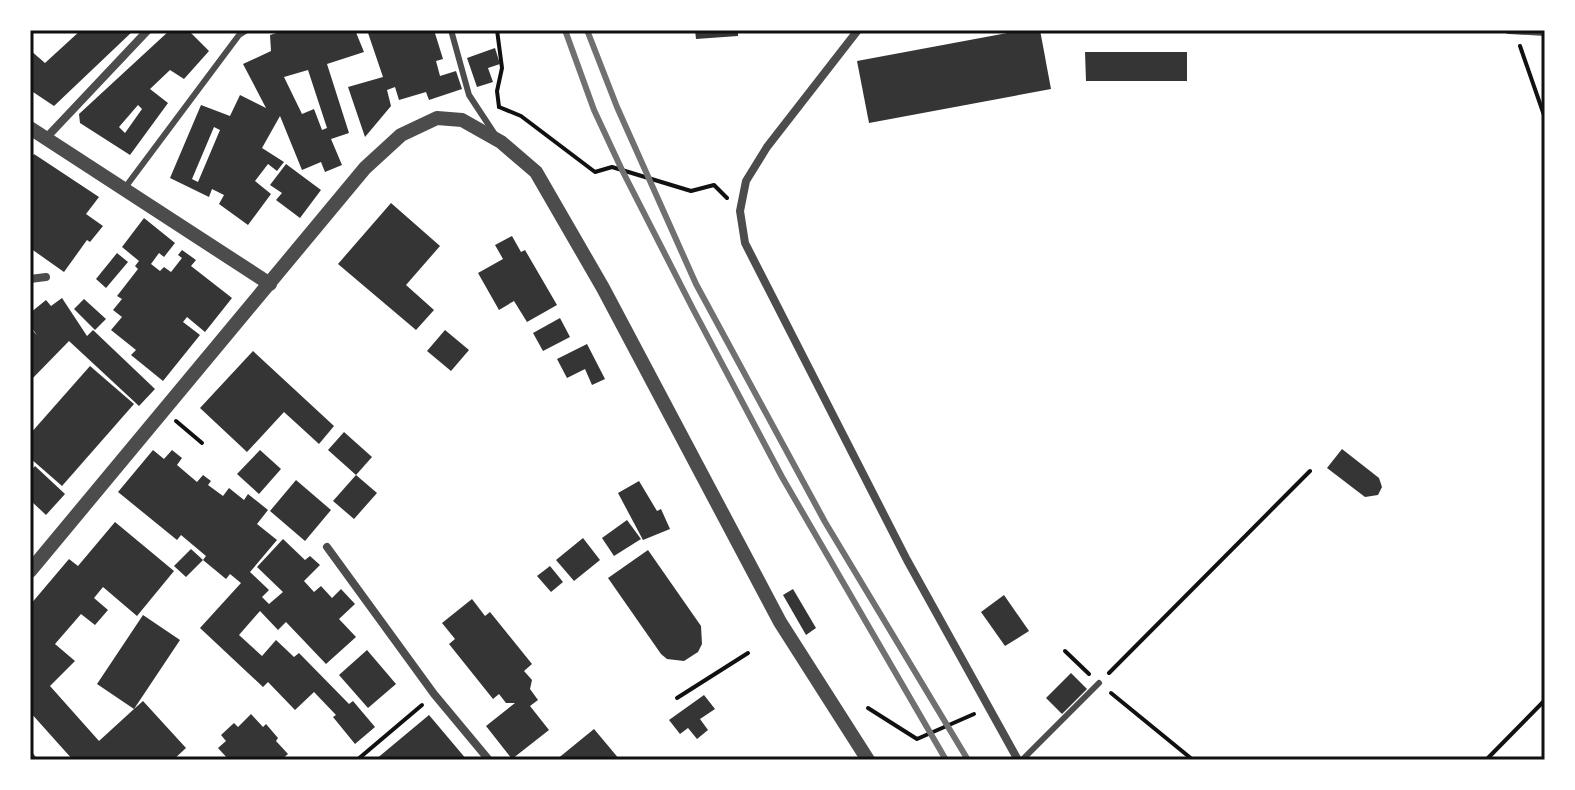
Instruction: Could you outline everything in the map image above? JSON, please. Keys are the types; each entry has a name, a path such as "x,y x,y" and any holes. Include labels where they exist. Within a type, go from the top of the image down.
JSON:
{"street":[{"path":"46,138 148,30"},
{"path":"858,30 767,147 746,181 740,211 745,243 907,560 987,709 1020,760"},
{"path":"1512,31 1545,32"},
{"path":"30,571 365,168 401,135 437,118 462,120 501,142 536,172 563,216 780,622 868,760"},
{"path":"30,128 270,284"},
{"path":"30,279 46,277"},
{"path":"327,547 434,694 489,760"}],"lane":[{"path":"124,189 239,35 247,30"},
{"path":"451,30 469,95 501,142"},
{"path":"1020,760 1099,683"}],"path":[{"path":"497,30 502,68 497,91 501,142"},
{"path":"1512,31 1545,118"},
{"path":"499,107 521,116 595,172 612,167 691,191 714,185 740,211"},
{"path":"164,411 202,443"},
{"path":"1099,683 1310,471"},
{"path":"1065,651 1193,760"},
{"path":"677,698 748,653"},
{"path":"357,760 434,694"},
{"path":"1486,760 1545,700"},
{"path":"868,708 917,739 987,709"}],"building":[{"path":"81,30 134,30 54,106 30,90 30,50 45,63"},
{"path":"170,30 188,30 209,51 184,79 170,70 150,89 168,103 130,155 80,123 79,114","holes":["138,105 142,109 125,133 119,127"]},
{"path":"286,30 355,30 364,52 327,64 349,133 331,139 342,165 325,172 321,162 302,170 280,116 262,148 284,162 277,171 268,164 255,181 271,194 248,225 219,204 224,195 212,189 209,197 170,178 201,105 230,116 240,95 266,108 243,64 271,51 270,35","holes":["308,70 327,128 322,130 314,109 302,114 284,77","214,127 220,130 198,182 192,179"]},
{"path":"367,30 434,30 443,59 436,61 440,76 456,71 462,89 429,100 426,92 399,100 395,87 387,90 391,106 365,137 348,87 383,77"},
{"path":"695,30 738,30 738,36 696,39"},
{"path":"1023,30 1040,30 1051,89 869,123 857,61"},
{"path":"495,48 500,64 488,68 493,82 477,87 467,58"},
{"path":"1085,52 1187,52 1187,81 1086,81"},
{"path":"34,154 99,197 86,214 103,226 90,242 87,240 64,272 30,248 30,161"},
{"path":"286,164 321,190 300,218 276,200 282,193 270,185"},
{"path":"391,203 440,246 406,285 434,310 416,330 338,264"},
{"path":"144,218 175,243 164,257 159,253 151,264 160,271 164,267 171,272 182,258 178,255 182,250 196,260 191,266 232,298 205,332 187,317 183,322 200,335 163,381 131,355 136,350 111,330 122,317 113,310 122,299 117,296 138,269 135,266 139,261 122,247"},
{"path":"512,236 521,252 525,250 557,305 527,322 514,301 499,310 478,273 503,259 495,245"},
{"path":"117,253 128,262 106,288 96,279"},
{"path":"62,298 87,336 93,330 155,389 139,406 69,341 30,381 30,328 37,335 30,326 30,313 46,300 51,306"},
{"path":"84,299 106,319 95,330 74,309"},
{"path":"560,318 570,337 543,351 533,333"},
{"path":"445,330 469,350 451,371 427,351"},
{"path":"587,344 605,379 592,385 585,369 567,378 557,359"},
{"path":"253,351 334,426 319,444 284,412 247,452 200,408"},
{"path":"90,366 134,404 62,486 30,458 30,434"},
{"path":"344,432 372,457 356,475 328,450"},
{"path":"1342,449 1379,478 1382,487 1378,495 1365,497 1327,468"},
{"path":"153,450 164,459 172,450 182,458 177,465 197,482 203,475 211,481 208,485 223,496 229,488 244,500 248,494 268,510 257,524 277,540 250,572 269,590 262,597 269,604 283,592 257,567 283,539 305,560 310,556 320,565 304,581 314,592 321,586 332,598 341,589 355,604 339,619 356,637 326,664 286,622 278,630 260,611 239,635 262,656 276,640 294,657 299,653 349,704 353,701 375,727 355,744 333,717 336,715 314,692 295,710 268,682 263,687 200,628 241,583 230,574 226,579 203,560 206,556 181,535 177,540 118,492"},
{"path":"260,450 281,469 259,494 237,474"},
{"path":"35,466 65,494 46,515 30,500 30,472"},
{"path":"356,475 377,493 354,519 333,501"},
{"path":"296,480 331,510 305,541 270,511"},
{"path":"639,481 657,511 661,509 670,529 643,540 618,493"},
{"path":"627,520 641,539 614,556 602,538"},
{"path":"115,522 174,571 137,616 103,587 94,598 108,610 95,625 81,614 55,644 75,661 50,686 99,741 143,701 186,748 173,760 73,760 30,712 30,605 69,559 78,566"},
{"path":"583,538 600,560 574,581 556,560"},
{"path":"191,549 203,560 186,577 174,566"},
{"path":"648,550 701,626 702,644 698,652 684,661 667,659 661,654 608,578"},
{"path":"550,566 563,582 551,592 537,576"},
{"path":"793,589 816,628 806,635 783,595"},
{"path":"1004,595 1029,631 1005,646 981,612"},
{"path":"472,599 485,616 490,612 532,664 524,671 532,680 530,689 538,700 530,706 549,730 512,759 486,726 515,703 506,703 499,694 493,699 449,644 455,639 442,623"},
{"path":"143,615 180,640 134,709 97,684"},
{"path":"367,650 396,684 368,708 339,675"},
{"path":"1071,673 1087,689 1062,714 1046,698"},
{"path":"704,695 715,709 700,719 708,730 697,739 688,728 680,734 669,720"},
{"path":"251,714 263,727 266,724 278,738 276,741 288,754 281,760 229,760 218,748 226,741 221,735 234,723 238,727"},
{"path":"429,715 467,760 375,760"},
{"path":"594,729 620,760 556,760"}],"railway":[{"path":"565,30 594,110 693,309 782,477 946,760"},
{"path":"587,30 617,107 696,284 825,522 968,760"}]}
